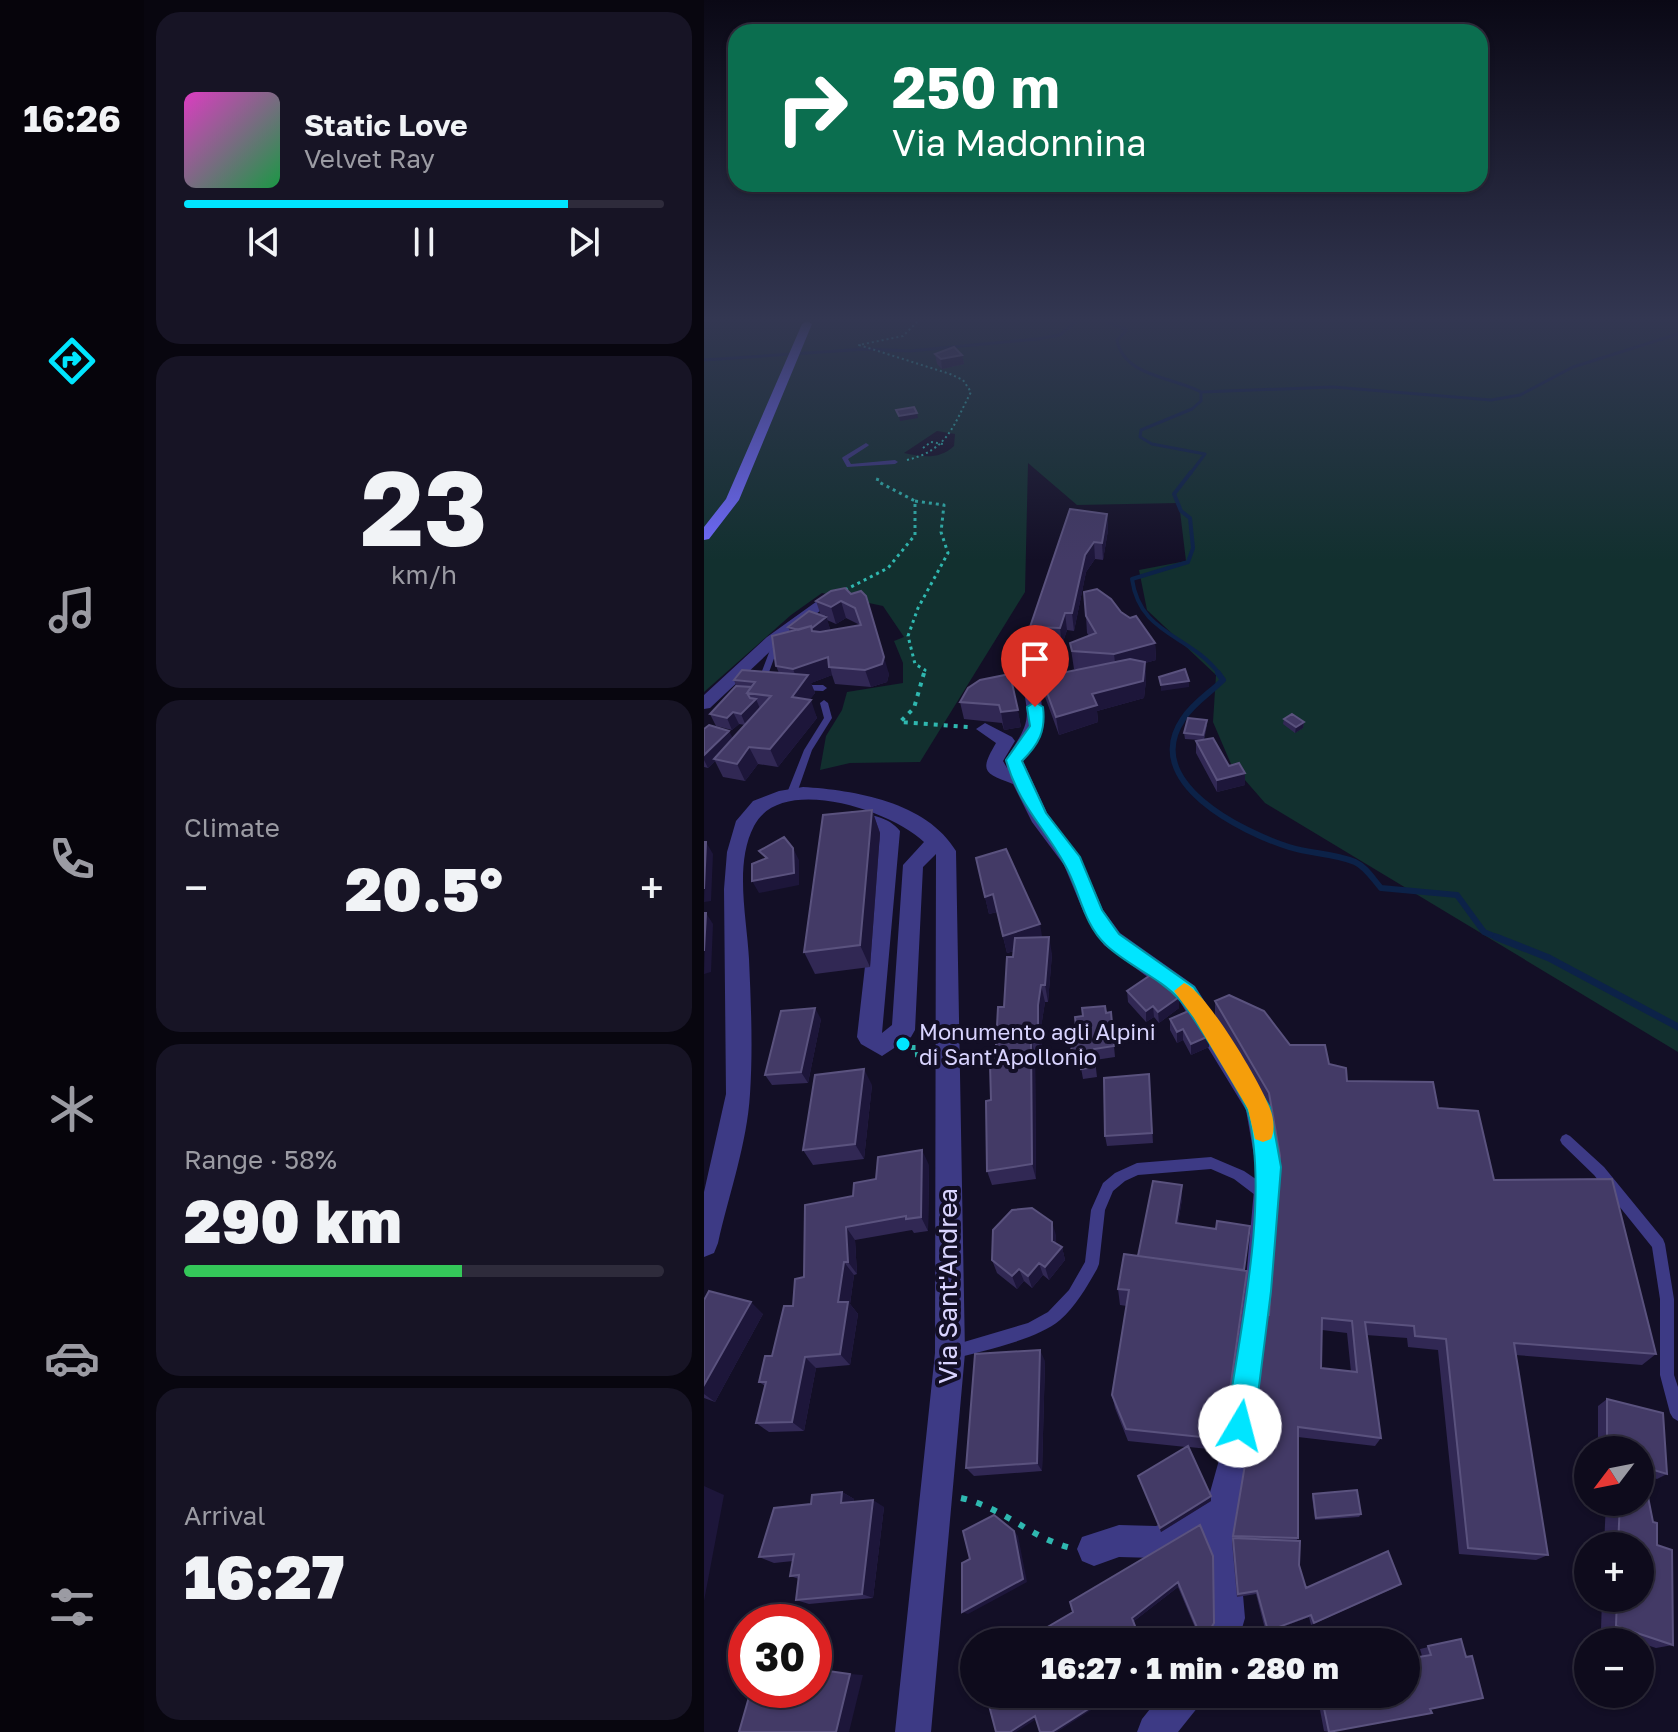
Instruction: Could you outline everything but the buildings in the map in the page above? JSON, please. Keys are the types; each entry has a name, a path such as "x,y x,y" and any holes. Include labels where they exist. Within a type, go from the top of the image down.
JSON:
{"main road":[{"path":"704,536 732,500 776,400"}],"street":[{"path":"704,704 773,640 820,604"},
{"path":"1028,673 1038,726 1029,745 1014,760 1020,780 1039,817 1073,862 1094,913 1112,939 1187,993 1258,1107 1269,1167 1259,1291 1237,1453 1220,1514 1228,1618 1225,1628"},
{"path":"985,729 1006,741 994,761 995,770 1020,780"},
{"path":"704,1243 737,1099 740,1043 735,884 741,835 748,818 780,794 803,791 846,800 892,813 918,825 936,842 913,865 903,1030 882,1046 869,1037 890,831 877,823 847,817 846,800"},
{"name":"Via Sant'Andrea","path":"913,1732 950,1353 946,851 936,842"},
{"path":"1094,1549 1119,1541 1156,1542 1220,1514"},
{"path":"1155,1732 1174,1708"}],"lane":[{"path":"866,445 845,458 849,466 895,462"},
{"path":"765,673 773,652 792,643"},
{"path":"721,688 765,673"},
{"path":"765,673 776,683"},
{"path":"787,688 823,688"},
{"path":"792,793 808,750 828,718 824,703"},
{"path":"1566,1140 1599,1171 1658,1244 1667,1299 1667,1375 1678,1413"},
{"path":"950,1353 1031,1329 1053,1317 1074,1295 1092,1264 1098,1210 1108,1187 1120,1177 1137,1169 1211,1163 1239,1175 1253,1189 1267,1194"}],"path":[{"path":"967,400 943,444 935,450 895,462 879,472 877,481 915,501 944,505 941,532 948,553 918,608 908,636 915,664 925,670 914,708 900,721 938,722 985,729"},
{"path":"935,450 923,448 931,442 943,444"},
{"path":"846,590 888,568 915,535 915,501"},
{"path":"903,1030 913,1029 913,1055 948,1051"},
{"path":"938,1495 988,1505 1013,1516 1058,1546 1094,1549"}],"green space":[{"path":"704,400 1678,400 1678,1052 1265,803 1231,764 1213,722 1216,675 1147,610 1139,570 1186,561 1179,503 1077,505 1028,463 1025,592 920,762 850,763 820,770 826,736 842,710 847,692 903,683 903,663 894,641 904,637 883,606 822,593 791,615 704,692","holes":["937,431 955,434 954,446 936,455 904,453"]}],"waterway":[{"path":"1190,474 1205,454 1152,444 1140,437 1141,430 1192,409 1201,400"},
{"path":"1191,472 1174,494 1181,511 1190,518 1193,548 1188,562 1132,579 1145,612 1156,624 1208,661 1220,675"},
{"path":"1218,673 1223,680 1187,713 1173,742 1175,763 1185,783 1202,801 1223,817 1269,840 1355,862 1381,888 1457,895 1484,932 1500,938"},
{"path":"1496,937 1500,938"},
{"path":"1500,938 1549,958 1678,1027"}],"slow traffic":[{"path":"1184,991 1201,1012 1258,1107 1263,1132"}],"place":[{"name":"Monumento agli Alpini di Sant'Apollonio","path":"903,1044"}],"route":[{"path":"1035,707 1038,726 1029,745 1014,760 1021,782 1039,817 1073,862 1094,913 1112,939 1187,993 1258,1107 1269,1167 1259,1291 1240,1426"}]}
